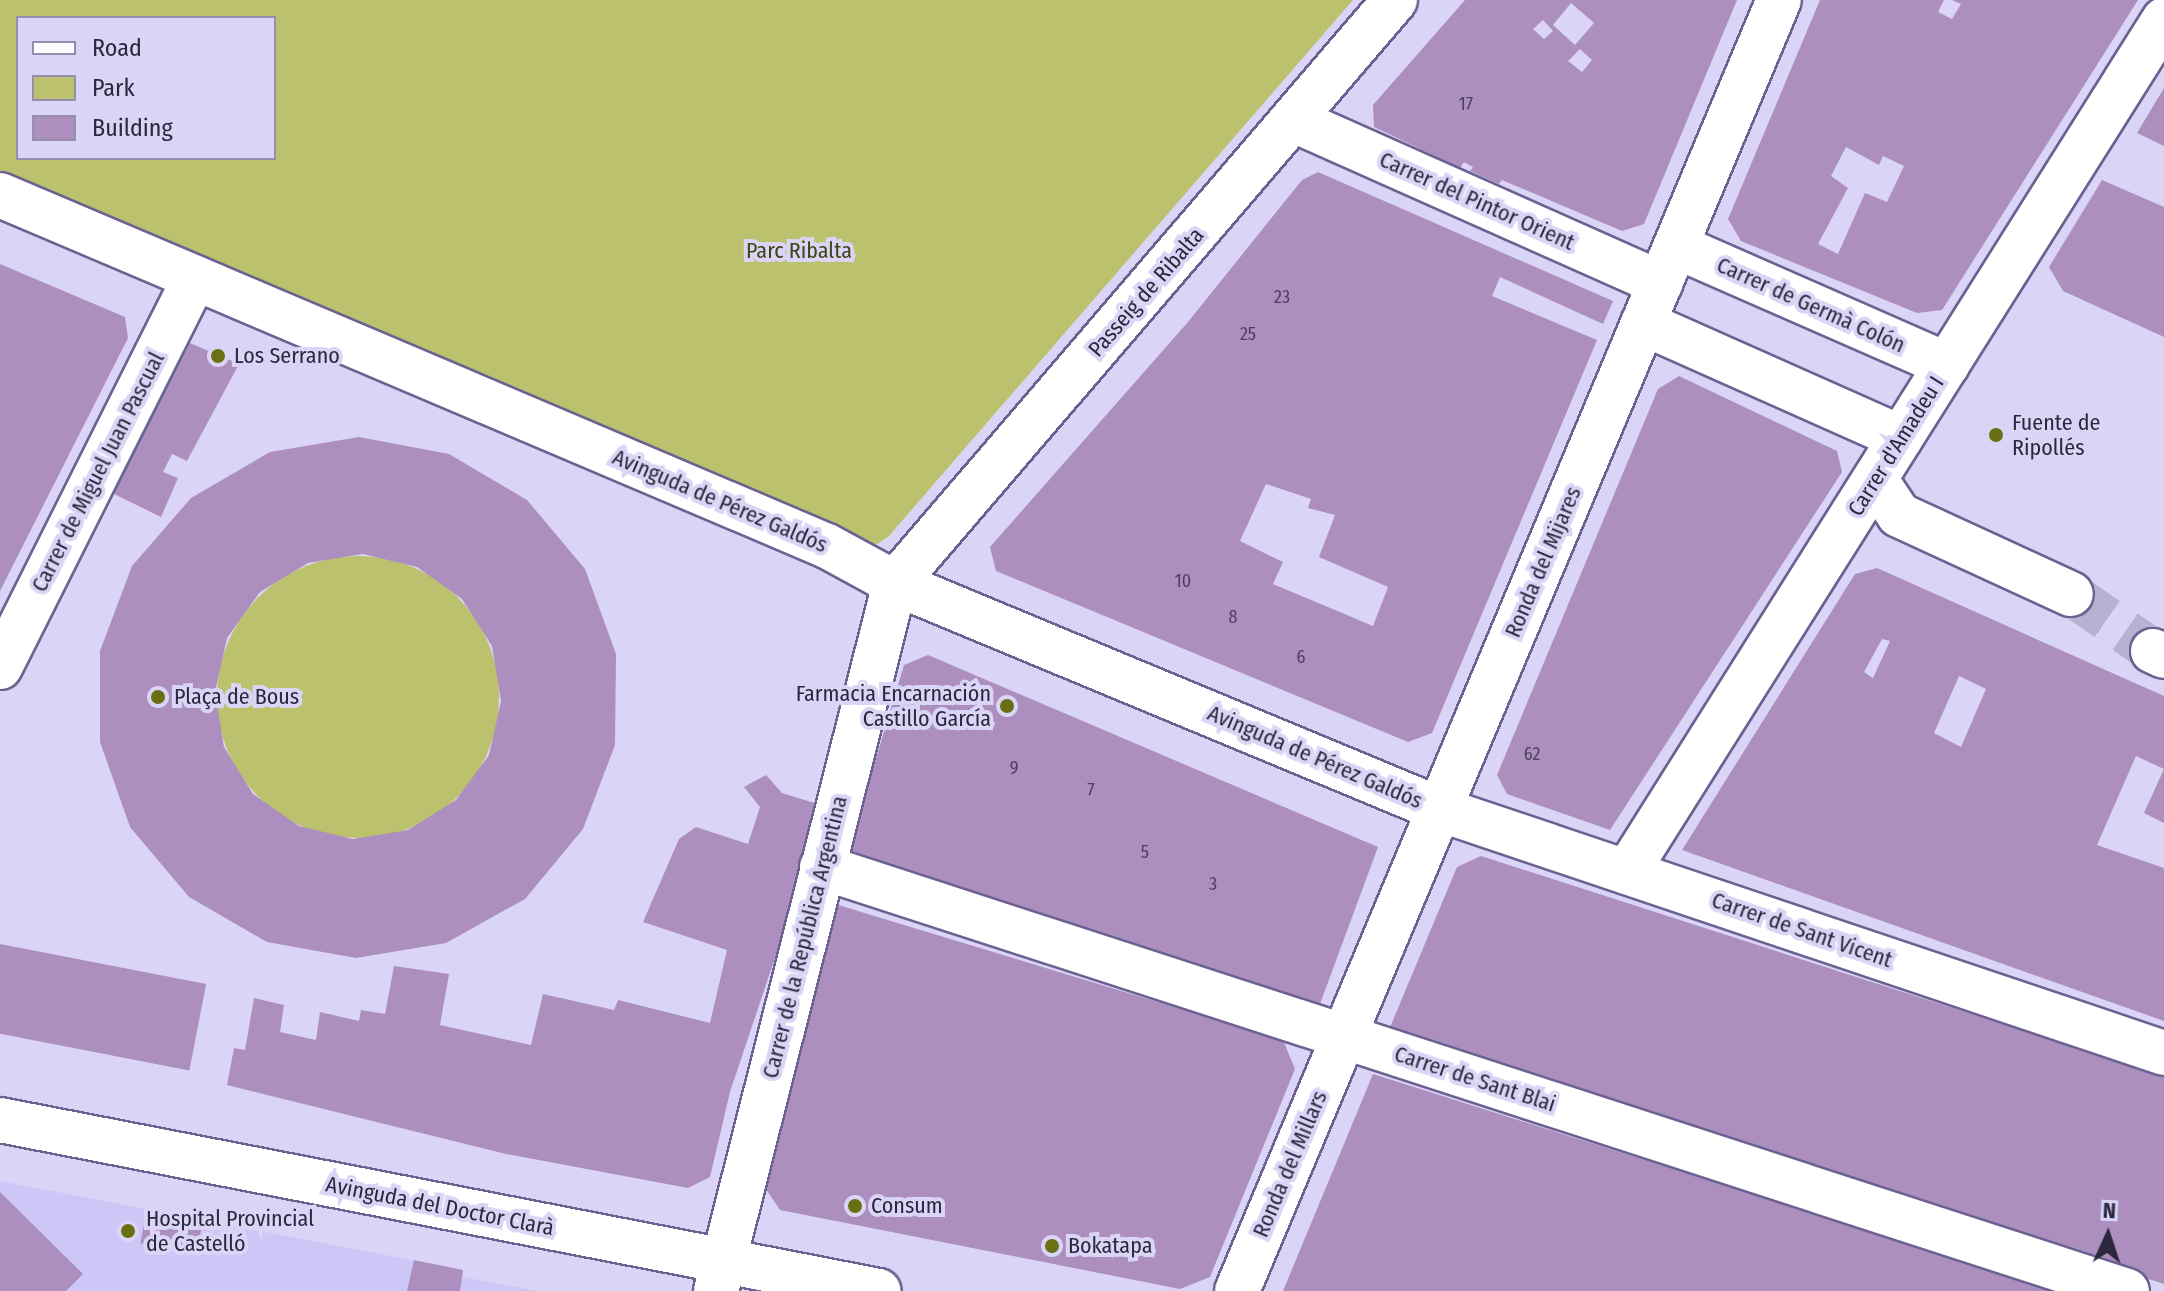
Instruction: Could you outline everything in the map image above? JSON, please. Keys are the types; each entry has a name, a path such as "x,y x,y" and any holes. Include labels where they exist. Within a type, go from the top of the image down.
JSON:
{"street":[{"name":"Passeig de Ribalta","path":"895,583 1395,0"},
{"name":"Ronda del Mijares","path":"1344,1037 1779,0"},
{"name":"Carrer d'Amadeu I","path":"1627,872 2162,25"},
{"name":"Carrer del Pintor Orient","path":"1294,120 1668,264"},
{"name":"Avinguda de Pérez Galdós","path":"0,195 827,546 895,583 1439,809"},
{"name":"Carrer de Germà Colón","path":"1668,264 1947,365"},
{"name":"Carrer de Miguel Juan Pascual","path":"0,667 195,278"},
{"path":"1643,323 1901,438"},
{"path":"1875,479 1899,515 2071,594"},
{"name":"Carrer de la República Argentina","path":"714,1281 895,583"},
{"name":"Carrer de Sant Vicent","path":"1439,809 2164,1053"},
{"name":"Carrer de Sant Blai","path":"822,867 2127,1291"},
{"name":"Ronda del Millars","path":"1237,1291 1344,1037"},
{"name":"Avinguda del Doctor Clarà","path":"0,1120 714,1281 879,1291"}],"shaded area":[{"name":"Hospital Provincial de Castelló","path":"0,1181 463,1270 463,1277 537,1291 0,1291"}],"green space":[{"name":"Parc Ribalta","path":"0,0 1353,0 888,537 872,547 0,179"},
{"path":"358,556 386,559 412,567 458,597 488,643 496,669 499,697 496,725 488,751 458,797 412,827 386,835 358,838 330,835 304,827 258,797 228,751 220,725 217,697 220,669 228,643 258,597 304,567 330,559"}],"building":[{"path":"1465,0 1737,0 1644,224 1622,231 1502,180 1499,184 1470,171 1473,167 1464,162 1460,168 1374,127 1373,105","holes":["1571,3 1594,23 1575,45 1553,25","1543,20 1553,31 1544,39 1533,29","1580,49 1592,60 1582,72 1568,61"]},
{"path":"1820,0 1944,0 1938,12 1952,19 1961,4 1952,0 2138,0 1942,310 1917,313 1741,241 1728,219","holes":["1846,147 1879,165 1883,156 1904,166 1887,202 1865,193 1838,254 1818,244 1848,188 1831,176"]},
{"path":"2164,88 2164,146 2137,133"},
{"path":"1318,172 1613,301 1603,324 1500,277 1492,296 1597,340 1432,733 1408,742 996,571 990,547 1188,322 1302,180","holes":["1266,484 1311,499 1308,508 1335,515 1319,557 1388,587 1373,626 1273,584 1283,562 1240,541"]},
{"path":"2102,180 2164,207 2164,337 2063,291 2049,267"},
{"path":"0,264 125,317 128,338 0,591"},
{"path":"190,343 239,364 187,461 172,454 163,472 178,478 161,517 112,493"},
{"path":"1679,376 1837,451 1842,472 1610,830 1507,794 1497,775 1658,389"},
{"name":"Plaça de Bous","path":"359,437 449,454 527,500 585,569 616,654 615,745 583,829 525,899 446,943 356,958 267,942 189,897 130,827 100,742 100,651 132,566 191,498 270,452","holes":["363,554 417,567 462,599 492,646 501,701 489,755 456,800 408,830 353,839 299,826 253,794 224,747 215,692 227,638 260,592 308,563"]},
{"path":"1877,568 2164,696 2164,769 2136,756 2097,845 2164,868 2164,1021 1682,850 1855,574","holes":["1882,639 1890,641 1873,678 1864,672","1959,676 1986,689 1961,747 1934,733"]},
{"path":"928,655 1378,847 1317,1012 860,863 850,845 904,665"},
{"path":"2164,769 2164,823 2144,813"},
{"path":"766,775 782,793 821,805 800,883 730,1092 710,1177 688,1188 506,1154 227,1085 234,1048 245,1050 254,998 284,1005 280,1032 316,1040 320,1012 359,1021 361,1010 385,1014 394,966 449,974 440,1025 531,1045 543,994 614,1010 618,1000 710,1023 727,950 643,922 679,839 696,827 748,844 760,807 744,787"},
{"path":"1481,856 2164,1076 2164,1284 1388,1032 1457,867"},
{"path":"835,904 1283,1040 1295,1069 1210,1277 1180,1289 780,1210 765,1188"},
{"path":"0,944 206,984 189,1070 0,1034"},
{"path":"1373,1074 2056,1290 2056,1291 1283,1291"},
{"path":"0,1192 83,1274 66,1291 0,1291"},
{"path":"147,1209 203,1220 196,1254 140,1243"},
{"path":"414,1260 463,1270 460,1291 407,1291"}],"tunnel":[{"path":"2071,594 2153,651"}],"place":[{"name":"Los Serrano","path":"218,356"},
{"name":"Fuente de Ripollés","path":"1996,435"},
{"name":"Plaça de Bous","path":"158,697"},
{"name":"Farmacia Encarnación Castillo García","path":"1007,706"},
{"name":"Consum","path":"855,1206"},
{"name":"Hospital Provincial de Castelló","path":"128,1231"},
{"name":"Bokatapa","path":"1052,1246"}]}
